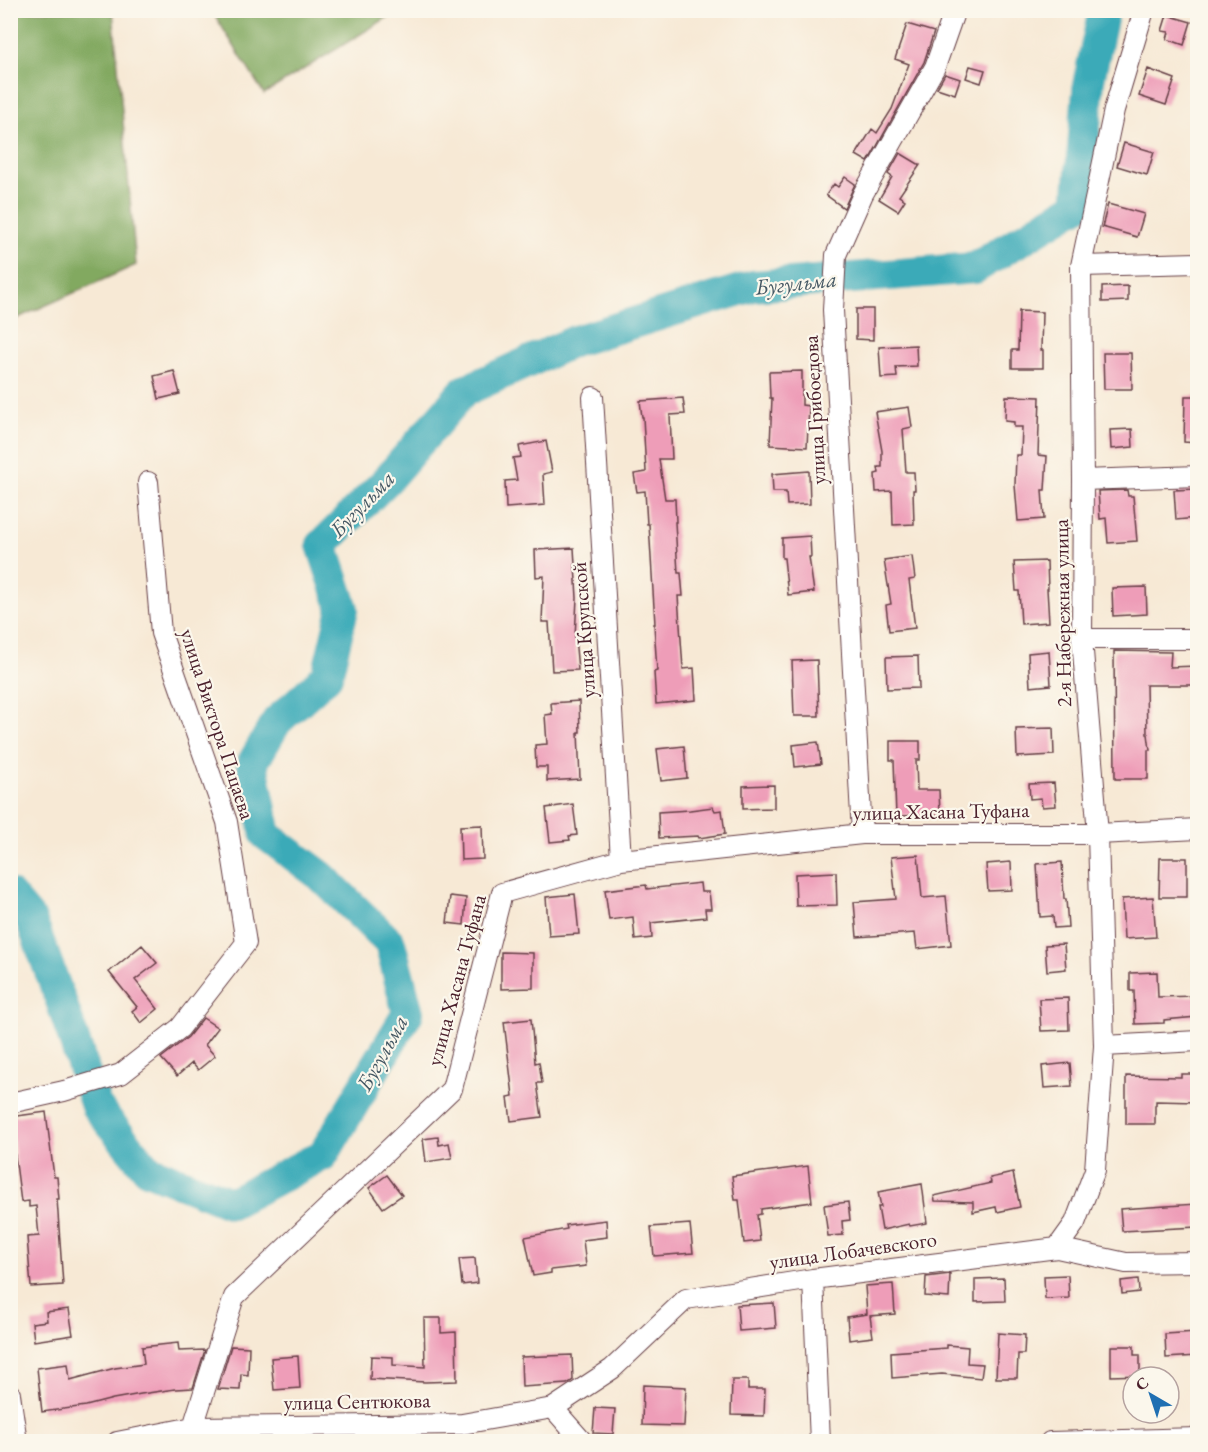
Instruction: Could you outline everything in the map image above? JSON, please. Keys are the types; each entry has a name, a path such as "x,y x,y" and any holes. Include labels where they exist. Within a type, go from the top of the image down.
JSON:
{"street":[{"name":"улица Грибоедова","path":"862,834 833,310 836,255 864,194 935,67 955,10"},
{"name":"2-я Набережная улица","path":"1057,1248 1075,1223 1095,1170 1104,1046 1098,834 1082,639 1081,266 1114,110 1144,10"},
{"path":"1081,266 1197,263"},
{"name":"улица Крупской","path":"592,397 621,860"},
{"path":"1083,480 1197,476"},
{"name":"улица Виктора Пацаева","path":"10,1102 121,1074 180,1028 246,944 227,822 161,633 148,482"},
{"path":"1082,639 1197,639"},
{"name":"улица Хасана Туфана","path":"193,1427 234,1297 452,1089 502,893 621,860 862,834 1098,834 1197,829"},
{"path":"1104,1046 1197,1041"},
{"name":"улица Лобачевского","path":"553,1408 612,1369 686,1299 813,1279 1057,1248 1126,1263 1197,1262"},
{"path":"813,1279 820,1442"},
{"path":"10,1394 17,1442"},
{"path":"553,1408 583,1442"},
{"name":"улица Сентюкова","path":"117,1442 193,1427 462,1424 553,1408"},
{"path":"1050,1442 1197,1438"}],"green space":[{"path":"10,11 113,11 136,265 11,321"},
{"path":"212,11 398,11 264,94"}],"building":[{"path":"1167,15 1191,22 1184,45 1167,39 1169,32 1162,31"},
{"path":"907,24 934,32 924,62 868,162 856,155 872,129 877,133 892,109 909,64 895,59"},
{"path":"970,66 985,70 981,83 966,78"},
{"path":"1148,69 1175,79 1166,105 1139,96"},
{"path":"945,74 960,79 955,94 937,88"},
{"path":"1124,143 1154,152 1147,175 1117,166"},
{"path":"900,153 920,165 899,196 905,200 898,211 879,199 892,177 888,174"},
{"path":"845,177 855,184 844,208 826,195 834,184 838,187"},
{"path":"1108,204 1144,214 1137,237 1102,227"},
{"path":"1128,286 1128,301 1102,302 1102,287"},
{"path":"856,309 873,309 873,340 856,339"},
{"path":"1019,311 1042,312 1043,368 1012,368 1012,350 1018,350"},
{"path":"916,345 917,366 896,367 897,377 881,378 879,347"},
{"path":"1103,353 1131,353 1132,389 1104,389"},
{"path":"174,371 180,394 159,399 154,376"},
{"path":"802,371 802,405 809,406 807,447 770,445 772,398 770,398 769,372"},
{"path":"1006,396 1040,397 1038,455 1047,456 1045,490 1042,490 1044,519 1018,521 1015,485 1016,455 1021,455 1022,427 1014,427 1014,422 1005,421"},
{"path":"1185,396 1197,396 1197,443 1184,442"},
{"path":"683,398 685,414 670,415 672,459 659,459 665,499 675,499 678,573 681,573 683,596 678,596 683,669 694,668 696,700 656,704 654,672 657,671 649,524 647,524 645,491 637,492 634,474 646,472 640,401"},
{"path":"909,407 912,427 903,429 906,472 914,472 914,524 893,525 892,491 876,492 875,474 879,473 878,467 882,467 882,451 875,412"},
{"path":"1132,429 1133,447 1111,449 1110,430"},
{"path":"546,441 552,472 543,474 545,505 506,508 505,481 517,480 513,458 521,457 519,446"},
{"path":"809,471 810,504 787,505 786,492 773,492 772,474"},
{"path":"1197,489 1197,518 1176,520 1174,490"},
{"path":"1127,490 1128,496 1133,496 1137,541 1108,543 1106,518 1100,519 1098,491"},
{"path":"810,536 811,557 809,557 814,592 788,595 784,558 782,558 782,538"},
{"path":"574,548 577,598 575,637 578,670 552,671 549,622 542,622 544,576 536,577 535,550"},
{"path":"912,556 915,579 909,580 915,628 889,631 886,605 891,604 884,560"},
{"path":"1047,561 1049,622 1021,624 1014,562"},
{"path":"1146,587 1147,614 1113,616 1112,588"},
{"path":"1049,651 1051,685 1030,687 1028,653"},
{"path":"1114,651 1171,652 1170,667 1197,666 1197,685 1146,685 1147,734 1150,750 1148,750 1148,779 1115,779"},
{"path":"918,656 919,688 887,689 886,657"},
{"path":"817,660 819,716 794,716 792,661"},
{"path":"579,701 580,779 547,781 547,767 536,767 535,745 547,744 545,715 552,714 551,703"},
{"path":"1053,728 1054,755 1017,757 1016,729"},
{"path":"890,741 920,741 920,760 916,760 917,790 939,790 940,815 896,816 894,760 890,760"},
{"path":"818,742 821,764 795,767 793,745"},
{"path":"684,746 687,778 661,781 657,749"},
{"path":"1054,783 1056,806 1042,807 1041,798 1030,799 1029,784"},
{"path":"774,785 774,808 743,809 743,786"},
{"path":"573,804 577,835 569,836 570,840 550,842 546,808"},
{"path":"713,807 715,811 722,810 725,834 699,838 698,836 659,838 658,812"},
{"path":"482,825 483,859 461,860 460,826"},
{"path":"918,855 922,898 946,896 951,945 917,949 915,933 857,937 854,902 896,899 891,857"},
{"path":"1160,858 1187,858 1187,897 1159,897"},
{"path":"1011,862 1012,890 988,891 986,864"},
{"path":"1062,862 1068,927 1054,928 1053,916 1040,917 1037,864"},
{"path":"836,872 837,905 796,906 795,874"},
{"path":"700,883 701,892 709,892 711,909 705,909 706,917 651,923 652,938 635,940 633,917 609,920 605,890 646,885 647,889"},
{"path":"575,894 579,934 549,936 546,897"},
{"path":"450,896 466,898 464,925 447,923"},
{"path":"1153,897 1156,937 1124,939 1122,899"},
{"path":"1064,944 1066,969 1047,971 1045,945"},
{"path":"142,945 157,963 135,980 158,1009 141,1023 132,1011 137,1007 109,972"},
{"path":"501,952 533,953 533,988 501,989"},
{"path":"1157,972 1158,997 1197,996 1197,1017 1164,1020 1164,1023 1135,1024 1134,991 1130,991 1130,973"},
{"path":"1068,998 1069,1030 1041,1031 1039,999"},
{"path":"203,1018 218,1028 205,1045 215,1056 198,1070 192,1063 177,1076 161,1058 188,1037"},
{"path":"531,1019 535,1063 539,1062 542,1083 537,1083 542,1117 511,1121 508,1097 513,1096 504,1022"},
{"path":"1070,1063 1072,1086 1044,1088 1042,1066"},
{"path":"1181,1074 1197,1074 1197,1102 1156,1101 1155,1124 1126,1124 1126,1076 1181,1077"},
{"path":"46,1112 54,1177 57,1177 63,1285 31,1287 27,1237 39,1236 36,1206 29,1207 29,1201 21,1202 10,1117"},
{"path":"438,1137 439,1145 449,1143 452,1158 426,1162 423,1139"},
{"path":"808,1166 812,1202 761,1209 761,1214 757,1215 760,1241 744,1243 739,1200 735,1200 732,1176"},
{"path":"1013,1173 1020,1207 997,1212 996,1207 973,1212 973,1202 935,1201 934,1196 991,1183 990,1178"},
{"path":"387,1175 402,1195 383,1208 369,1188"},
{"path":"922,1184 927,1223 882,1230 878,1192"},
{"path":"848,1202 850,1220 842,1221 843,1235 828,1236 824,1205"},
{"path":"1197,1204 1197,1227 1122,1231 1120,1209"},
{"path":"606,1220 607,1237 583,1240 586,1266 551,1270 551,1273 533,1276 525,1237 567,1229 566,1225"},
{"path":"690,1224 693,1253 654,1256 651,1227"},
{"path":"475,1258 477,1283 462,1285 459,1259"},
{"path":"950,1274 949,1298 925,1296 926,1277"},
{"path":"1068,1275 1069,1298 1045,1299 1044,1276"},
{"path":"1004,1278 1005,1301 975,1302 975,1279"},
{"path":"1138,1279 1139,1292 1122,1294 1121,1281"},
{"path":"893,1284 895,1314 870,1316 873,1337 849,1340 847,1317 867,1314 865,1286"},
{"path":"774,1303 776,1328 739,1331 737,1305"},
{"path":"69,1309 73,1335 34,1341 32,1323 47,1321 46,1312"},
{"path":"424,1318 441,1318 441,1333 456,1332 457,1381 370,1379 371,1356 393,1357 393,1365 425,1367"},
{"path":"1197,1332 1197,1356 1166,1358 1165,1334"},
{"path":"998,1333 1025,1335 1024,1354 1018,1354 1017,1378 996,1378"},
{"path":"178,1343 179,1351 205,1350 193,1388 141,1394 86,1406 42,1412 37,1368 68,1364 70,1380 115,1368 144,1364 142,1347"},
{"path":"947,1345 968,1347 967,1363 983,1364 981,1378 942,1374 892,1378 891,1352 947,1348"},
{"path":"231,1346 249,1347 248,1375 241,1374 240,1390 218,1389"},
{"path":"1111,1346 1134,1346 1134,1355 1140,1355 1140,1365 1121,1365 1121,1376 1111,1376"},
{"path":"572,1355 573,1380 567,1384 522,1387 521,1357"},
{"path":"298,1356 300,1388 274,1390 271,1358"},
{"path":"732,1380 748,1380 748,1389 765,1389 764,1416 731,1415"},
{"path":"643,1385 686,1387 684,1426 642,1425"},
{"path":"595,1408 615,1409 613,1434 593,1433"}],"waterway":[{"name":"Бугульма","path":"10,895 31,920 96,1106 147,1169 231,1203 323,1155 408,1013 390,943 321,876 266,835 252,764 277,721 327,676 343,609 322,545 385,482 464,391 575,341 753,286 975,268 1078,205 1089,80 1104,10"}]}
